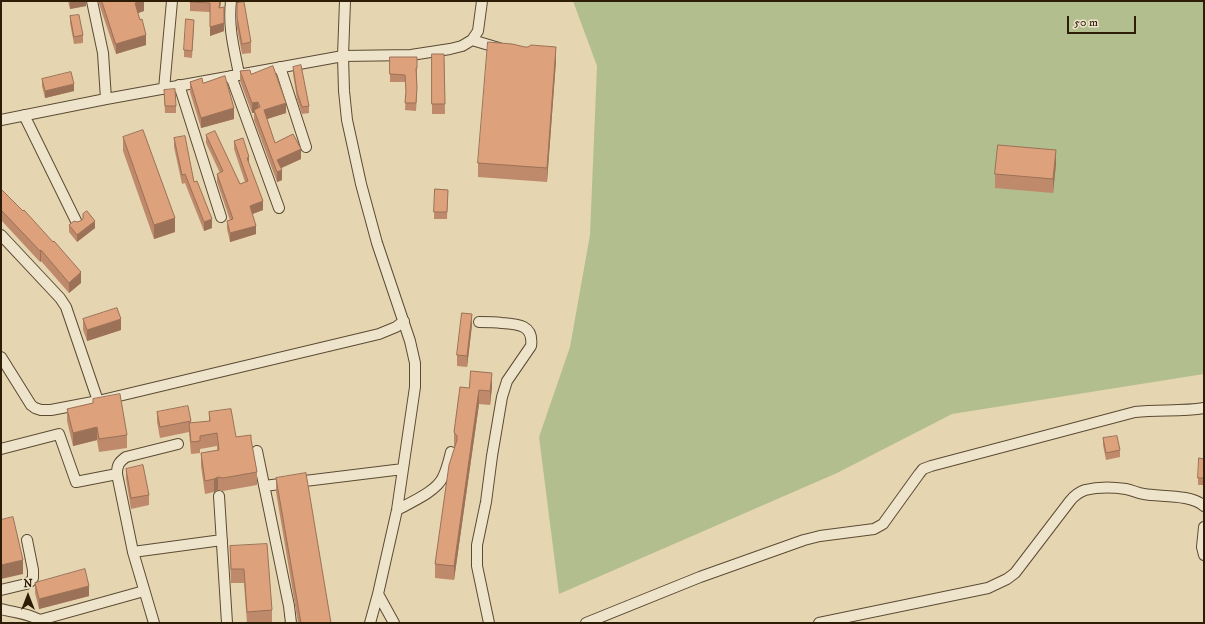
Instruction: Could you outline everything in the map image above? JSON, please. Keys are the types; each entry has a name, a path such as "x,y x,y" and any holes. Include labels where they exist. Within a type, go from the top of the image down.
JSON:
{"lane":[{"path":"92,1 103,53 106,99"},
{"path":"164,88 172,1"},
{"path":"231,1 229,16 235,75 279,208"},
{"path":"345,1 343,56 347,120 361,184 377,243 410,341 414,364 415,387 397,510 370,623"},
{"path":"1,120 179,85 343,56 411,55 450,49 462,46 472,40 478,31 482,1"},
{"path":"472,40 506,50"},
{"path":"280,67 306,147"},
{"path":"179,85 221,217"},
{"path":"24,115 77,223"},
{"path":"1,235 60,298 66,307 98,401"},
{"path":"1,357 31,405 35,408 51,410 98,401 379,334 404,322"},
{"path":"479,322 522,325 530,332 532,340 531,346 507,381 502,397 478,545 477,566 489,623"},
{"path":"586,623 700,576 804,540 820,536 874,529 883,524 923,469 931,466 1135,412 1149,410 1191,410 1204,408"},
{"path":"1,449 59,434 76,482 117,474"},
{"path":"154,623 133,552 117,474 117,467 120,461 126,457 178,444"},
{"path":"257,450 289,606 291,623"},
{"path":"397,510 438,485 443,478 451,452"},
{"path":"264,486 403,469"},
{"path":"819,623 988,588 1007,579 1015,573 1070,501 1085,490 1100,488 1124,489 1144,494 1184,498 1201,503 1204,506"},
{"path":"220,496 227,623"},
{"path":"1204,527 1202,547 1204,555"},
{"path":"1,590 26,584 33,578 33,570 27,540"},
{"path":"133,552 222,540"},
{"path":"1,609 42,621 144,591"},
{"path":"378,594 394,623"}],"green space":[{"path":"573,1 1204,1 1204,374 952,414 837,473 559,594 539,437 570,347 590,235 597,66"}],"building":[{"path":"102,1 142,1 135,3 140,20 142,19 146,35 116,44"},
{"path":"190,1 220,1 219,8 224,7 224,23 210,27 210,3"},
{"path":"244,2 251,42 242,44 237,18 237,3"},
{"path":"79,15 83,35 74,37 70,16"},
{"path":"186,19 194,20 192,51 184,50"},
{"path":"488,42 512,44 525,47 531,45 556,47 547,168 478,163"},
{"path":"432,54 444,54 445,104 432,104"},
{"path":"390,57 417,57 416,103 405,103 405,75 390,74"},
{"path":"301,65 309,106 302,107 297,92 293,67"},
{"path":"273,66 286,103 264,110 275,143 293,134 301,149 277,160 282,170 277,172 254,110 260,107 258,102 252,103 240,71 250,70 251,74"},
{"path":"71,72 74,84 45,91 42,79"},
{"path":"225,76 234,108 201,118 190,82 202,78 203,83"},
{"path":"175,89 176,106 165,106 164,90"},
{"path":"143,130 175,218 154,225 123,137"},
{"path":"215,131 240,184 248,181 234,141 243,138 249,157 247,158 263,201 250,206 256,226 230,233 227,221 233,219 217,174 223,171 206,135"},
{"path":"185,136 194,182 197,181 212,219 204,222 185,174 182,175 174,138"},
{"path":"998,145 1056,150 1053,179 995,174"},
{"path":"1,189 23,211 24,210 53,242 54,241 81,272 69,283 41,250 40,251 1,210"},
{"path":"435,189 448,190 447,212 434,212"},
{"path":"87,211 95,221 77,235 69,225 74,221 77,222 83,219 83,214"},
{"path":"117,308 121,319 87,330 83,319"},
{"path":"462,313 472,314 467,356 457,355"},
{"path":"471,371 492,373 490,391 479,390 454,566 435,564 449,465 457,440 457,436 454,432 460,387 469,388"},
{"path":"120,394 127,435 99,439 97,427 73,433 67,409 93,403 93,399"},
{"path":"188,406 191,421 160,427 157,412"},
{"path":"231,409 236,437 251,435 257,472 223,478 218,477 205,481 201,453 219,450 217,433 200,436 200,441 191,442 189,423 210,421 209,412"},
{"path":"1117,436 1120,450 1106,453 1103,438"},
{"path":"1199,458 1204,459 1204,478 1198,478"},
{"path":"143,465 149,495 131,498 126,469"},
{"path":"306,473 331,623 301,623 276,478"},
{"path":"13,517 23,560 1,565 1,520"},
{"path":"267,544 272,610 247,612 244,569 231,569 230,546"},
{"path":"85,569 89,586 39,599 35,583"}]}
